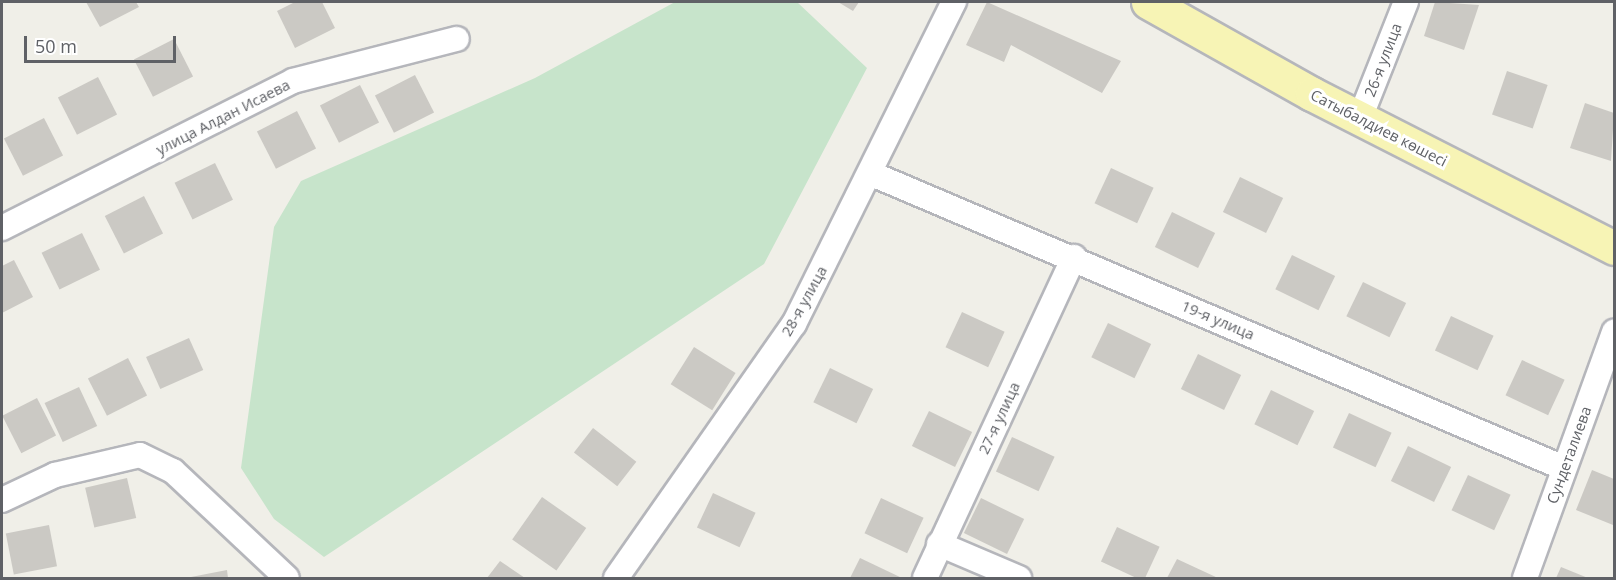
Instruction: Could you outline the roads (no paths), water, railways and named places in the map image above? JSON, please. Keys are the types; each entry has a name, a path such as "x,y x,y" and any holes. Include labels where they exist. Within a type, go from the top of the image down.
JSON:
{"main road":[{"name":"Сатыбалдиев көшесі","path":"1148,2 1360,118 1614,248"}],"street":[{"name":"28-я улица","path":"616,579 794,324 872,174 914,74 954,2"},
{"name":"26-я улица","path":"1360,118 1406,2"},
{"name":"улица Алдан Исаева","path":"2,228 293,81 457,39"},
{"name":"19-я улица","path":"872,174 1074,257 1564,468"},
{"name":"27-я улица","path":"925,579 939,544 1074,257"},
{"name":"Сундеталиева","path":"1526,579 1614,332"},
{"path":"2,500 55,475 140,455 173,471 287,579"},
{"path":"939,544 1019,579"}]}
